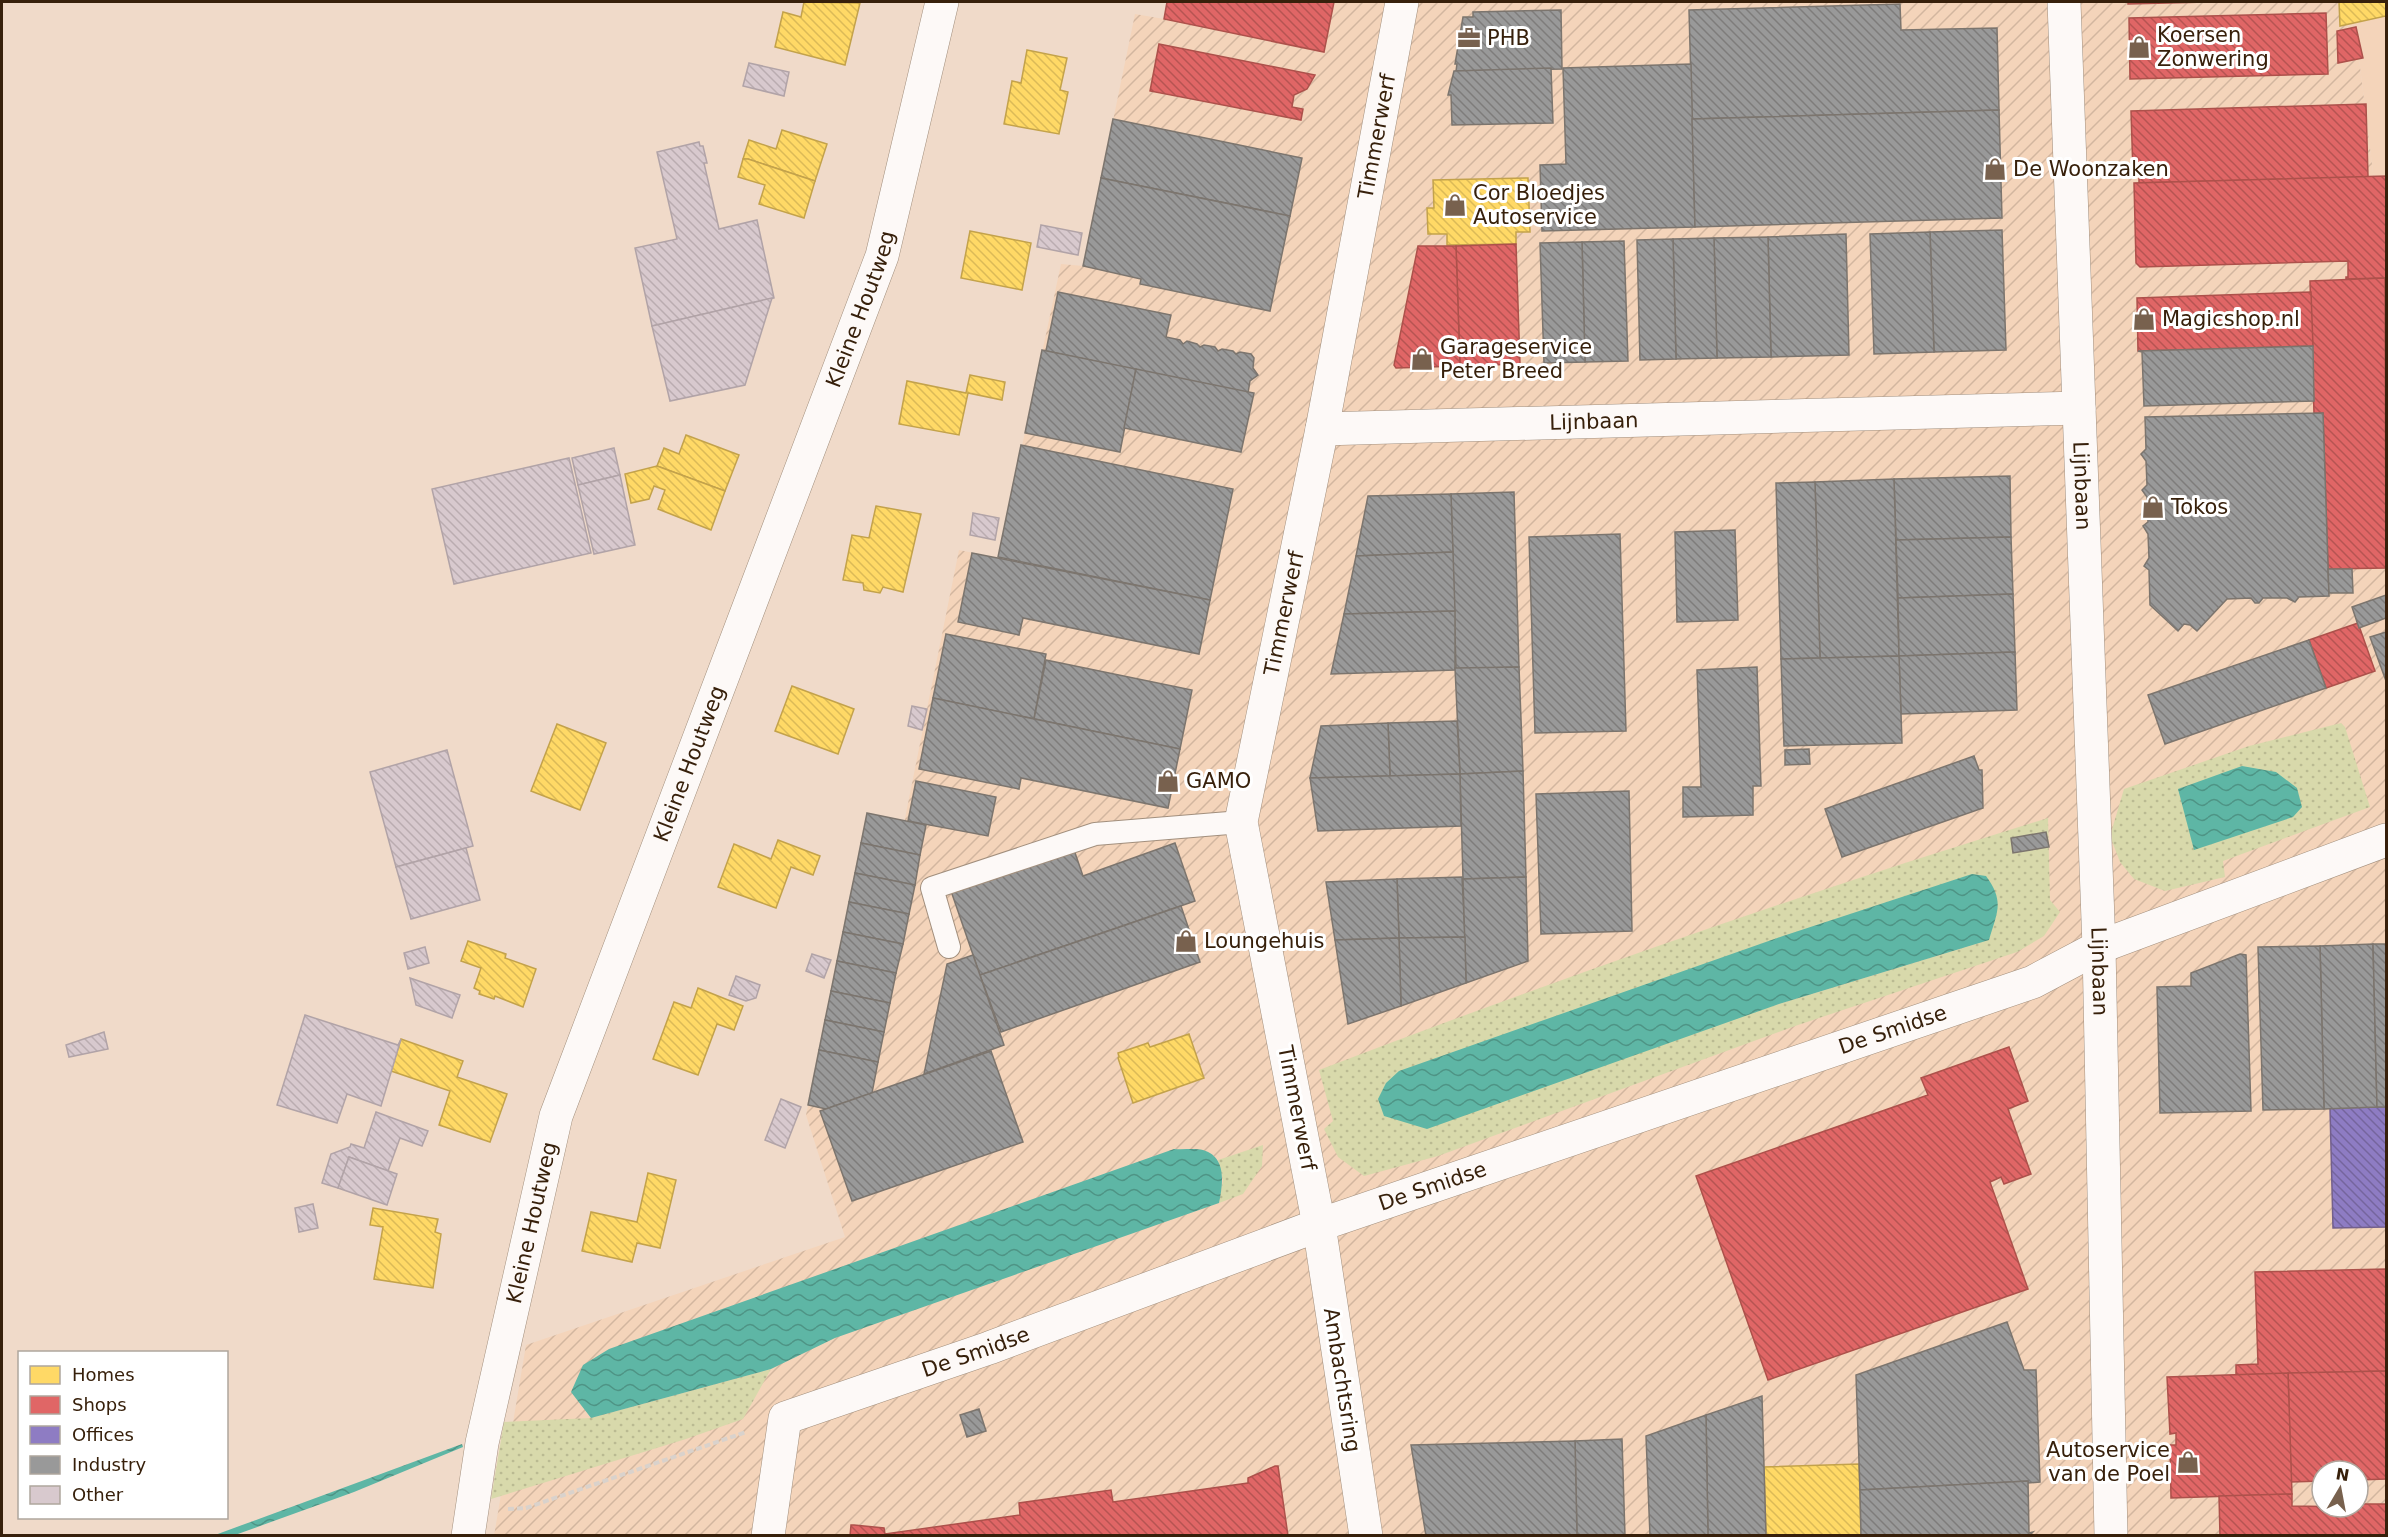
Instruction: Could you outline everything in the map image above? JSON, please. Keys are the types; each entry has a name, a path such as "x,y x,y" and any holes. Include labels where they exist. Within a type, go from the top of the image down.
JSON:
{"street":[{"name":"Kleine Houtweg","path":"470,1524 482,1443 556,1116 882,256 942,2"},
{"name":"Timmerwerf","path":"1319,1225 1241,822 1322,429 1402,2"},
{"name":"Lijnbaan","path":"2064,2 2099,946 2111,1536"},
{"name":"Lijnbaan","path":"1322,429 2079,408"},
{"name":"De Smidse","path":"785,1418 988,1348 1319,1225 2033,982 2099,946 2386,840"},
{"name":"Ambachtsring","path":"1319,1225 1366,1536"},
{"path":"768,1536 785,1418"}],"lane":[{"path":"949,947 932,888 1095,834 1241,822"}],"path":[{"path":"470,1524 526,1508 785,1418"}],"shaded area":[{"path":"1167,2 2352,2 2386,278 2386,1535 494,1536 526,1345 845,1237 806,1115 869,828 901,838 959,550 998,558 1061,264 1083,266 1135,14 1164,19"},
{"path":"2352,2 2386,2 2386,278"}],"green space":[{"path":"2341,723 2345,727 2370,807 2223,861 2225,877 2165,891 2134,879 2120,862 2110,836 2124,789 2249,746"},
{"path":"2048,818 2050,900 2060,912 2044,936 2017,952 1798,1025 1438,1156 1364,1176 1338,1157 1324,1129 1333,1121 1319,1070 1590,970","holes":["1989,940 1779,1004 1384,1116"]},
{"path":"1263,1145 1262,1166 1243,1194 1219,1203 1223,1180 1218,1160"},
{"path":"771,1369 743,1419 686,1439 491,1499 504,1422 591,1418"}],"water":[{"path":"2242,766 2276,772 2297,788 2302,807 2293,817 2194,850 2178,789"},
{"path":"1972,874 1986,876 1996,893 1997,914 1989,940 1779,1004 1427,1129 1384,1116 1378,1099 1386,1083 1399,1071 1783,936"},
{"path":"1174,1149 1203,1150 1216,1159 1222,1172 1219,1203 835,1338 771,1369 591,1418 571,1392 583,1365 609,1349"},
{"path":"462,1444 463,1447 354,1492 235,1535 215,1535"}],"building: Homes":[{"path":"804,2 860,3 845,65 775,47 783,12 801,17"},
{"path":"2339,2 2386,2 2386,16 2340,26"},
{"path":"1027,50 1067,58 1060,90 1068,92 1059,134 1004,124 1012,81 1021,83"},
{"path":"782,130 827,144 815,181 743,159 749,140 776,149"},
{"path":"743,159 815,181 804,218 759,204 765,185 738,177"},
{"path":"1528,178 1530,232 1516,232 1516,244 1447,245 1447,234 1428,234 1427,208 1434,208 1433,180"},
{"path":"970,231 1031,243 1022,290 961,278"},
{"path":"970,375 1005,382 1002,400 968,393 959,435 899,424 907,381 966,393"},
{"path":"686,435 739,455 725,491 657,466 664,448 679,454"},
{"path":"657,466 725,491 711,530 658,509 665,490 654,486 649,499 631,503 625,474"},
{"path":"876,506 921,514 903,592 883,587 880,593 864,590 863,583 843,580 852,535 869,538"},
{"path":"792,686 854,709 838,754 775,731"},
{"path":"557,724 606,743 580,810 531,791"},
{"path":"778,840 820,856 813,875 791,867 776,908 718,887 734,844 771,859"},
{"path":"468,941 506,954 505,958 536,969 523,1007 495,996 494,999 479,994 480,991 474,988 481,968 461,961"},
{"path":"698,988 743,1006 734,1030 717,1024 698,1075 653,1059 674,1002 691,1008"},
{"path":"1189,1034 1204,1078 1133,1103 1118,1053 1148,1043 1150,1047"},
{"path":"401,1039 463,1061 457,1077 507,1094 490,1142 439,1125 450,1091 391,1071"},
{"path":"648,1173 676,1180 660,1248 637,1243 632,1262 582,1251 591,1212 637,1222"},
{"path":"373,1208 438,1219 435,1232 441,1234 433,1288 374,1279 383,1227 370,1225"},
{"path":"1859,1464 1861,1536 1766,1536 1764,1467"}],"building: Shops":[{"path":"1167,2 1334,2 1324,52 1164,19"},
{"path":"2128,2 2207,2 2128,4"},
{"path":"2326,13 2328,74 2130,79 2129,18"},
{"path":"2356,27 2363,58 2338,63 2337,31"},
{"path":"1159,44 1315,75 1307,89 1294,95 1292,107 1303,109 1301,120 1150,91"},
{"path":"2366,104 2368,177 2139,183 2139,172 2133,173 2131,111"},
{"path":"2386,176 2386,278 2346,279 2348,261 2140,267 2136,263 2134,183"},
{"path":"1516,244 1520,364 1460,366 1456,246"},
{"path":"1418,246 1456,246 1460,366 1396,368 1394,365"},
{"path":"2385,278 2386,568 2328,569 2323,413 2314,413 2310,281"},
{"path":"2311,292 2313,346 2138,351 2137,298"},
{"path":"2358,623 2375,671 2326,688 2309,640"},
{"path":"2009,1047 2028,1101 2008,1109 2031,1174 2004,1184 2001,1177 1990,1182 2028,1289 1768,1380 1696,1176 1928,1095 1921,1078"},
{"path":"2386,1269 2386,1371 2236,1375 2236,1365 2258,1364 2255,1272"},
{"path":"2386,1371 2386,1479 2370,1480 2370,1459 2310,1459 2310,1481 2291,1482 2288,1373"},
{"path":"2288,1373 2292,1494 2171,1498 2170,1445 2176,1445 2176,1433 2170,1434 2167,1377"},
{"path":"1278,1466 1288,1536 850,1536 851,1525 884,1528 885,1534 1020,1515 1019,1503 1111,1490 1113,1502 1248,1483 1248,1478"},
{"path":"2292,1494 2292,1506 2310,1506 2310,1519 2370,1519 2370,1504 2386,1504 2386,1536 2220,1536 2219,1496"}],"building: Offices":[{"path":"2386,1107 2386,1227 2333,1228 2330,1108"}],"building: Industry":[{"path":"1900,4 1901,30 1997,28 1999,110 1692,119 1689,10"},
{"path":"1561,10 1562,69 1456,71 1457,64 1455,64 1463,17 1473,17 1473,12"},
{"path":"1691,64 1695,227 1542,231 1540,165 1566,164 1563,68"},
{"path":"1551,68 1553,123 1452,125 1451,95 1448,95 1454,71"},
{"path":"1999,110 2002,218 1695,227 1692,119"},
{"path":"1113,119 1302,158 1290,216 1101,178"},
{"path":"1101,178 1290,216 1270,311 1140,284 1141,279 1083,266"},
{"path":"2002,230 2006,350 1934,352 1930,232"},
{"path":"1930,232 1934,352 1874,354 1870,234"},
{"path":"1846,234 1849,355 1771,357 1768,237"},
{"path":"1768,237 1771,357 1717,358 1714,238"},
{"path":"1714,238 1717,358 1676,359 1673,239"},
{"path":"1673,239 1676,359 1640,360 1637,240"},
{"path":"1624,241 1628,361 1585,362 1582,242"},
{"path":"1582,242 1585,362 1544,363 1540,243"},
{"path":"1058,292 1171,315 1166,337 1180,340 1183,344 1187,341 1200,347 1204,345 1215,347 1218,351 1222,349 1233,351 1236,354 1240,352 1251,354 1254,358 1253,368 1258,375 1250,381 1248,393 1046,351"},
{"path":"2313,346 2314,401 2144,406 2142,352 2138,351"},
{"path":"1042,350 1136,369 1120,452 1025,433"},
{"path":"1136,369 1254,393 1241,452 1124,428"},
{"path":"2323,413 2329,596 2299,597 2295,602 2287,598 2263,598 2259,603 2255,603 2251,598 2227,599 2197,631 2190,625 2184,624 2178,631 2150,605 2149,570 2144,566 2149,558 2148,534 2143,526 2148,522 2147,497 2142,490 2147,485 2146,461 2141,454 2146,449 2145,417"},
{"path":"1021,445 1233,489 1210,600 998,557"},
{"path":"2010,476 2011,537 1896,540 1894,479"},
{"path":"1894,479 1899,656 1820,658 1815,482"},
{"path":"1815,482 1820,658 1781,659 1776,483"},
{"path":"1514,492 1519,667 1456,669 1451,494"},
{"path":"1451,494 1453,552 1356,556 1368,496"},
{"path":"1735,530 1738,620 1677,622 1675,532"},
{"path":"1620,534 1626,731 1535,733 1529,537"},
{"path":"2011,537 2013,594 1898,598 1896,540"},
{"path":"1453,552 1455,611 1344,614 1356,556"},
{"path":"972,553 1210,600 1199,654 1023,618 1019,635 958,622"},
{"path":"2328,569 2352,569 2353,593 2329,593"},
{"path":"2013,594 2015,652 1899,656 1898,598"},
{"path":"2386,595 2386,618 2359,628 2352,607"},
{"path":"1455,611 1455,670 1331,674 1344,614"},
{"path":"2386,632 2386,681 2370,637"},
{"path":"946,634 1046,654 1034,719 933,698"},
{"path":"2309,640 2326,688 2165,744 2148,695"},
{"path":"2015,652 2017,710 1901,714 1899,656"},
{"path":"1899,656 1902,743 1784,746 1781,659"},
{"path":"1046,660 1192,690 1180,749 1034,719"},
{"path":"1519,667 1523,771 1460,774 1455,668"},
{"path":"1757,667 1761,786 1753,786 1753,815 1683,817 1683,787 1701,787 1697,670"},
{"path":"933,698 1180,749 1168,808 1021,778 1019,789 919,769"},
{"path":"1457,721 1460,774 1390,776 1388,723"},
{"path":"1388,723 1390,776 1310,778 1321,726"},
{"path":"1809,749 1810,764 1785,765 1785,750"},
{"path":"1974,756 1979,770 1982,770 1983,808 1842,857 1825,809"},
{"path":"1523,771 1526,877 1463,879 1460,774"},
{"path":"1460,774 1461,826 1318,831 1310,778"},
{"path":"916,781 996,797 988,836 908,821"},
{"path":"1629,791 1632,931 1541,934 1536,794"},
{"path":"867,813 926,825 920,855 861,843"},
{"path":"2046,832 2049,847 2013,853 2011,838"},
{"path":"861,843 920,855 915,885 855,873"},
{"path":"1175,843 1195,901 980,975 951,891 1073,847 1083,876"},
{"path":"855,873 915,885 909,914 849,902"},
{"path":"1462,877 1465,937 1399,938 1397,879"},
{"path":"1526,877 1528,961 1466,983 1463,879"},
{"path":"1397,879 1399,938 1335,940 1326,882"},
{"path":"849,902 909,914 903,944 843,932"},
{"path":"1181,906 1200,962 1001,1032 980,975"},
{"path":"843,932 903,944 896,973 837,961"},
{"path":"1465,937 1466,983 1401,1006 1399,938"},
{"path":"1399,938 1401,1006 1348,1024 1335,940"},
{"path":"2373,944 2377,1107 2324,1109 2320,946"},
{"path":"2373,944 2386,944 2386,1107 2377,1107"},
{"path":"2320,946 2324,1109 2263,1110 2258,947"},
{"path":"2240,954 2246,955 2251,1111 2160,1113 2157,987 2191,986 2191,973"},
{"path":"973,955 1004,1045 924,1074 947,964"},
{"path":"837,961 896,973 890,1003 831,991"},
{"path":"831,991 890,1003 884,1032 825,1020"},
{"path":"825,1020 884,1032 878,1062 819,1050"},
{"path":"819,1050 878,1062 872,1093 826,1109 808,1105"},
{"path":"991,1051 1023,1142 852,1201 820,1111"},
{"path":"2007,1322 2024,1370 2036,1370 2040,1482 1860,1490 1856,1375"},
{"path":"1762,1396 1766,1536 1708,1536 1706,1415"},
{"path":"979,1409 986,1431 967,1437 960,1415"},
{"path":"1706,1415 1708,1536 1650,1536 1646,1436"},
{"path":"1622,1439 1625,1536 1577,1536 1575,1441"},
{"path":"1575,1441 1577,1536 1426,1536 1411,1445"},
{"path":"2028,1481 2029,1533 2033,1532 2029,1536 1861,1536 1860,1490"}],"building: Other":[{"path":"749,63 789,72 784,96 743,86"},
{"path":"699,142 700,146 703,146 707,163 704,163 719,229 757,220 774,298 652,326 635,248 677,239 657,152"},
{"path":"1041,225 1082,233 1078,255 1037,247"},
{"path":"772,298 745,385 670,401 652,326"},
{"path":"614,448 620,475 578,485 572,458"},
{"path":"569,458 591,553 454,584 432,489"},
{"path":"620,475 635,545 594,554 578,485"},
{"path":"973,513 999,518 995,540 970,535"},
{"path":"912,706 927,709 922,730 908,726"},
{"path":"447,750 473,846 396,867 370,772"},
{"path":"466,848 480,900 411,919 396,867"},
{"path":"425,947 429,963 408,969 404,953"},
{"path":"812,954 831,960 824,978 806,971"},
{"path":"736,976 760,985 756,998 746,1001 729,995"},
{"path":"410,978 460,995 452,1018 416,1005"},
{"path":"305,1015 398,1045 401,1039 381,1106 347,1094 337,1123 277,1105"},
{"path":"104,1032 108,1049 69,1057 66,1045"},
{"path":"781,1099 801,1107 785,1148 765,1140"},
{"path":"376,1112 428,1131 422,1146 400,1138 388,1171 349,1157 338,1188 322,1183 331,1154 350,1147 351,1144 364,1148"},
{"path":"349,1157 397,1174 387,1205 338,1188"},
{"path":"313,1204 318,1228 299,1232 295,1208"}],"place":[{"name":"PHB","path":"1469,38"},
{"name":"Koersen Zonwering","path":"2139,47"},
{"name":"De Woonzaken","path":"1995,169"},
{"name":"Cor Bloedjes Autoservice","path":"1455,205"},
{"name":"Magicshop.nl","path":"2144,319"},
{"name":"Garageservice Peter Breed","path":"1422,359"},
{"name":"Tokos","path":"2153,507"},
{"name":"GAMO","path":"1168,781"},
{"name":"Loungehuis","path":"1186,941"},
{"name":"Autoservice van de Poel","path":"2188,1462"}]}
